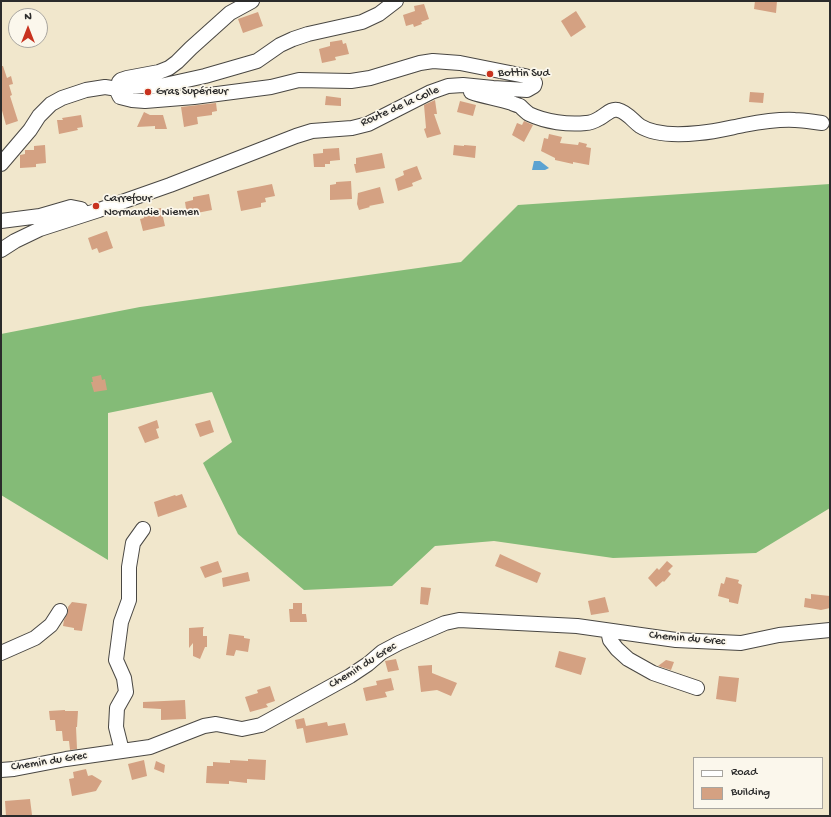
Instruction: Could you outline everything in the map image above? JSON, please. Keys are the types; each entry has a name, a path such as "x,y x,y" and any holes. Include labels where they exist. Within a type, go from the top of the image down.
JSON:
{"street":[{"path":"118,89 119,82 121,80 159,72 169,68 230,13 252,1"},
{"path":"1,164 30,130 39,116 51,104 62,98 86,90 106,87 118,89 123,86 160,86 205,76 257,61 280,45 293,39 308,34 362,22 379,14 396,1"},
{"name":"Route de la Colle","path":"1,250 14,241 40,229 99,210 296,136 312,131 352,128 368,124 431,92 448,86 462,84 527,90 534,86 534,83 533,79 525,76 460,63 433,61 420,62 370,78 350,81 298,80 271,87 194,97 145,101 132,100 120,97 117,91 118,89"},
{"path":"462,84 468,91 510,102 519,106 528,113 557,122 593,122 609,111 615,109 620,110 639,125 650,131 660,133 700,133 726,130 743,125 784,120 822,123"},
{"path":"1,221 40,216 71,207 80,209 84,214"},
{"path":"122,751 116,726 117,708 126,692 124,678 116,660 120,622 129,600 129,567 132,543 143,529"},
{"path":"1,653 35,638 51,625 60,612"},
{"name":"Chemin du Grec","path":"1,770 150,747 204,726 216,724 242,729 262,725 350,676 382,652 445,623 460,620 577,626 676,640 741,643 779,635 830,630"},
{"path":"608,630 610,640 616,649 628,659 653,673 697,688"}],"green space":[{"path":"830,184 830,508 756,553 613,558 494,541 435,546 392,586 304,590 238,534 203,463 232,442 212,392 108,413 108,560 1,495 1,334 140,307 461,262 518,205"}],"water":[{"path":"534,161 540,161 549,168 545,170 532,170"}],"building":[{"path":"755,1 777,1 776,13 754,9"},
{"path":"424,4 429,19 414,27 413,24 406,26 403,15 415,11 414,6"},
{"path":"576,11 586,27 571,37 561,21"},
{"path":"258,12 263,26 243,33 238,19"},
{"path":"342,40 343,44 346,43 349,54 335,57 336,60 322,63 319,49 330,46 330,42"},
{"path":"1,66 3,66 7,78 11,76 13,84 9,85 12,95 10,96 18,121 6,125 1,107"},
{"path":"750,92 764,93 763,103 749,102"},
{"path":"326,96 341,98 341,106 325,105"},
{"path":"435,100 437,114 434,114 441,134 427,138 424,129 426,128 424,105"},
{"path":"460,101 476,105 473,116 457,112"},
{"path":"216,103 217,111 212,112 212,115 197,117 198,124 184,127 181,107"},
{"path":"144,112 150,115 163,115 167,129 155,129 155,126 137,127"},
{"path":"81,115 83,127 77,128 78,130 59,134 57,120 63,120 62,118"},
{"path":"524,121 533,125 524,142 512,135 517,123 522,125"},
{"path":"549,134 562,137 560,143 578,145 579,142 587,144 586,147 591,148 589,165 573,162 573,164 555,160 555,158 541,151 544,138 548,139"},
{"path":"45,145 46,163 36,164 36,167 20,168 20,155 25,154 25,150 34,150 34,146"},
{"path":"454,145 476,146 475,158 453,155"},
{"path":"339,148 340,160 330,161 330,164 325,164 325,167 314,167 313,154 323,153 323,149"},
{"path":"382,153 385,168 356,173 354,164 356,164 356,158"},
{"path":"417,166 422,179 412,183 413,186 398,191 395,179 404,175 403,171"},
{"path":"351,181 352,199 330,200 330,185 336,184 336,182"},
{"path":"272,184 275,196 265,198 266,202 261,203 261,207 241,211 237,191"},
{"path":"380,187 384,203 359,210 357,204 358,193"},
{"path":"209,194 212,210 187,215 185,202 193,200 193,197"},
{"path":"161,208 165,226 143,231 140,219 144,218 143,212"},
{"path":"107,231 113,248 99,253 97,248 92,250 88,238"},
{"path":"101,375 102,380 105,379 107,390 94,392 91,382 93,382 92,377"},
{"path":"157,420 159,428 156,429 159,438 145,443 138,427"},
{"path":"210,420 214,432 200,437 195,424"},
{"path":"182,494 187,507 158,517 154,502"},
{"path":"500,554 541,573 537,583 495,566"},
{"path":"218,561 222,572 205,578 200,567"},
{"path":"667,561 673,566 668,571 671,574 664,582 663,581 656,587 648,578 657,568 659,570"},
{"path":"248,572 250,581 223,587 222,578"},
{"path":"726,577 739,580 738,583 742,585 738,604 729,602 729,599 718,596 721,583 724,584"},
{"path":"421,587 431,588 428,605 420,604"},
{"path":"811,594 830,596 830,608 821,610 804,607 805,598 811,599"},
{"path":"605,597 609,612 591,615 588,601"},
{"path":"72,602 87,604 82,631 63,626 68,612 68,607"},
{"path":"293,603 302,603 302,614 306,614 307,622 290,622 289,609 293,609"},
{"path":"204,627 203,636 207,636 207,647 205,647 200,659 193,656 193,643 189,648 189,628"},
{"path":"229,634 244,636 244,638 250,639 248,652 236,650 234,656 226,655"},
{"path":"559,651 586,658 581,675 555,667"},
{"path":"396,659 399,670 388,672 385,661"},
{"path":"666,660 674,662 671,670 658,666"},
{"path":"432,665 432,673 457,683 451,696 437,690 421,692 418,666"},
{"path":"719,676 739,678 736,702 716,699"},
{"path":"391,678 394,690 385,692 387,697 366,701 363,688 377,685 376,681"},
{"path":"270,686 275,701 266,704 268,707 250,712 245,697 258,693 257,690"},
{"path":"185,700 186,719 161,720 161,709 143,708 143,702"},
{"path":"49,711 78,711 76,727 77,749 70,750 69,741 63,741 62,731 56,731 55,720 50,720"},
{"path":"304,718 306,726 327,722 328,726 345,723 348,735 306,743 303,728 297,729 295,720"},
{"path":"248,759 266,760 265,780 247,779 247,783 229,781 229,784 206,783 207,766 213,766 213,762 230,763 230,760 248,761"},
{"path":"144,760 147,776 132,780 128,764"},
{"path":"156,761 165,765 164,773 154,769"},
{"path":"86,769 88,776 92,775 102,781 96,791 72,796 69,779 74,778 73,772"},
{"path":"30,799 32,815 6,816 5,801"}],"place":[{"name":"Bottin Sud","path":"490,74"},
{"name":"Gras Supérieur","path":"148,92"},
{"name":"Carrefour Normandie Niemen","path":"96,206"}]}
